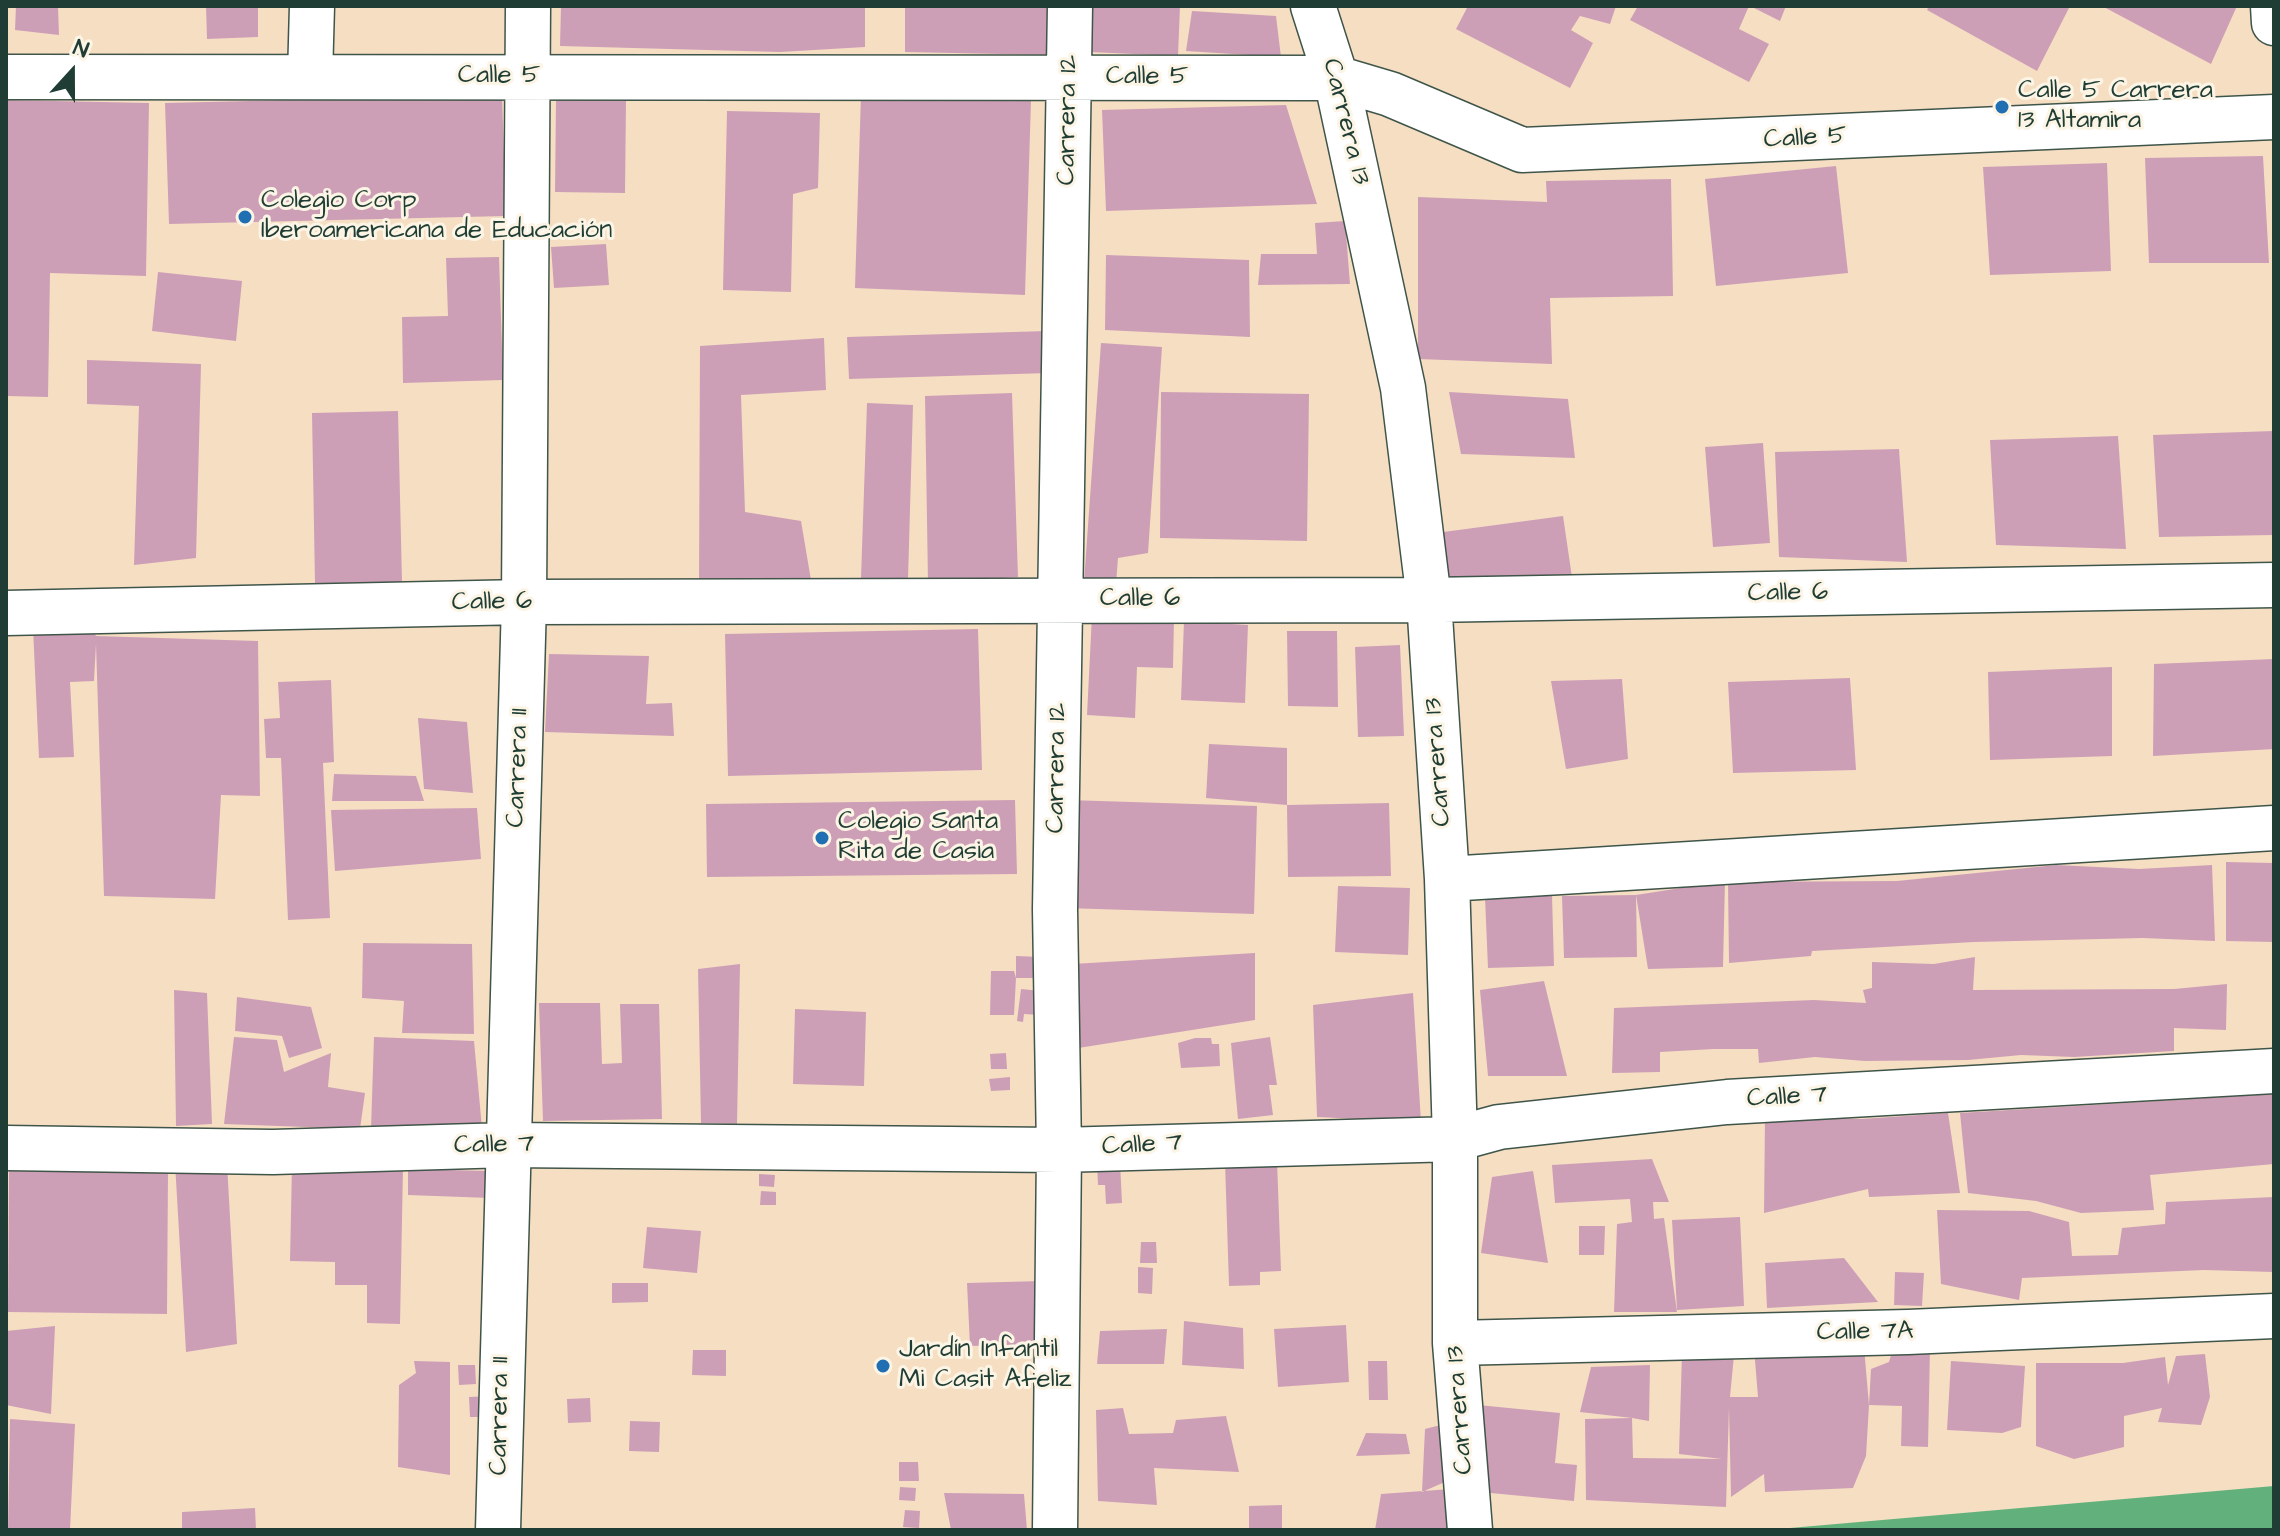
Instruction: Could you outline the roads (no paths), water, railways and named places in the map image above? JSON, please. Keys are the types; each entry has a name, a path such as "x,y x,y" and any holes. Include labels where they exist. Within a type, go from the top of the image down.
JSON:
{"street":[{"path":"310,77 312,6"},
{"name":"Carrera 11","path":"498,1530 524,602 528,6"},
{"name":"Carrera 12","path":"1055,1530 1059,1150 1055,909 1070,6"},
{"name":"Carrera 13","path":"1313,6 1336,78 1403,388 1429,600 1447,879 1455,1139 1455,1343 1470,1530"},
{"path":"2273,6 2274,23"},
{"name":"Calle 5","path":"6,77 1336,78 1390,94 1522,150 2274,117"},
{"name":"Calle 6","path":"6,613 524,602 1429,600 2274,585"},
{"path":"1447,879 2274,828"},
{"name":"Calle 7","path":"6,1148 273,1152 508,1145 1059,1150 1455,1139 1513,1125 1727,1102 2274,1071"},
{"name":"Calle 7A","path":"1455,1343 1908,1332 2274,1316"}],"place":[{"name":"Calle 5 Carrera 13 Altamira","path":"2002,107"},
{"name":"Colegio Corp Iberoamericana de Educación","path":"245,217"},
{"name":"Colegio Santa Rita de Casia","path":"822,838"},
{"name":"Jardín Infantil Mi Casit Afeliz","path":"883,1366"}]}
